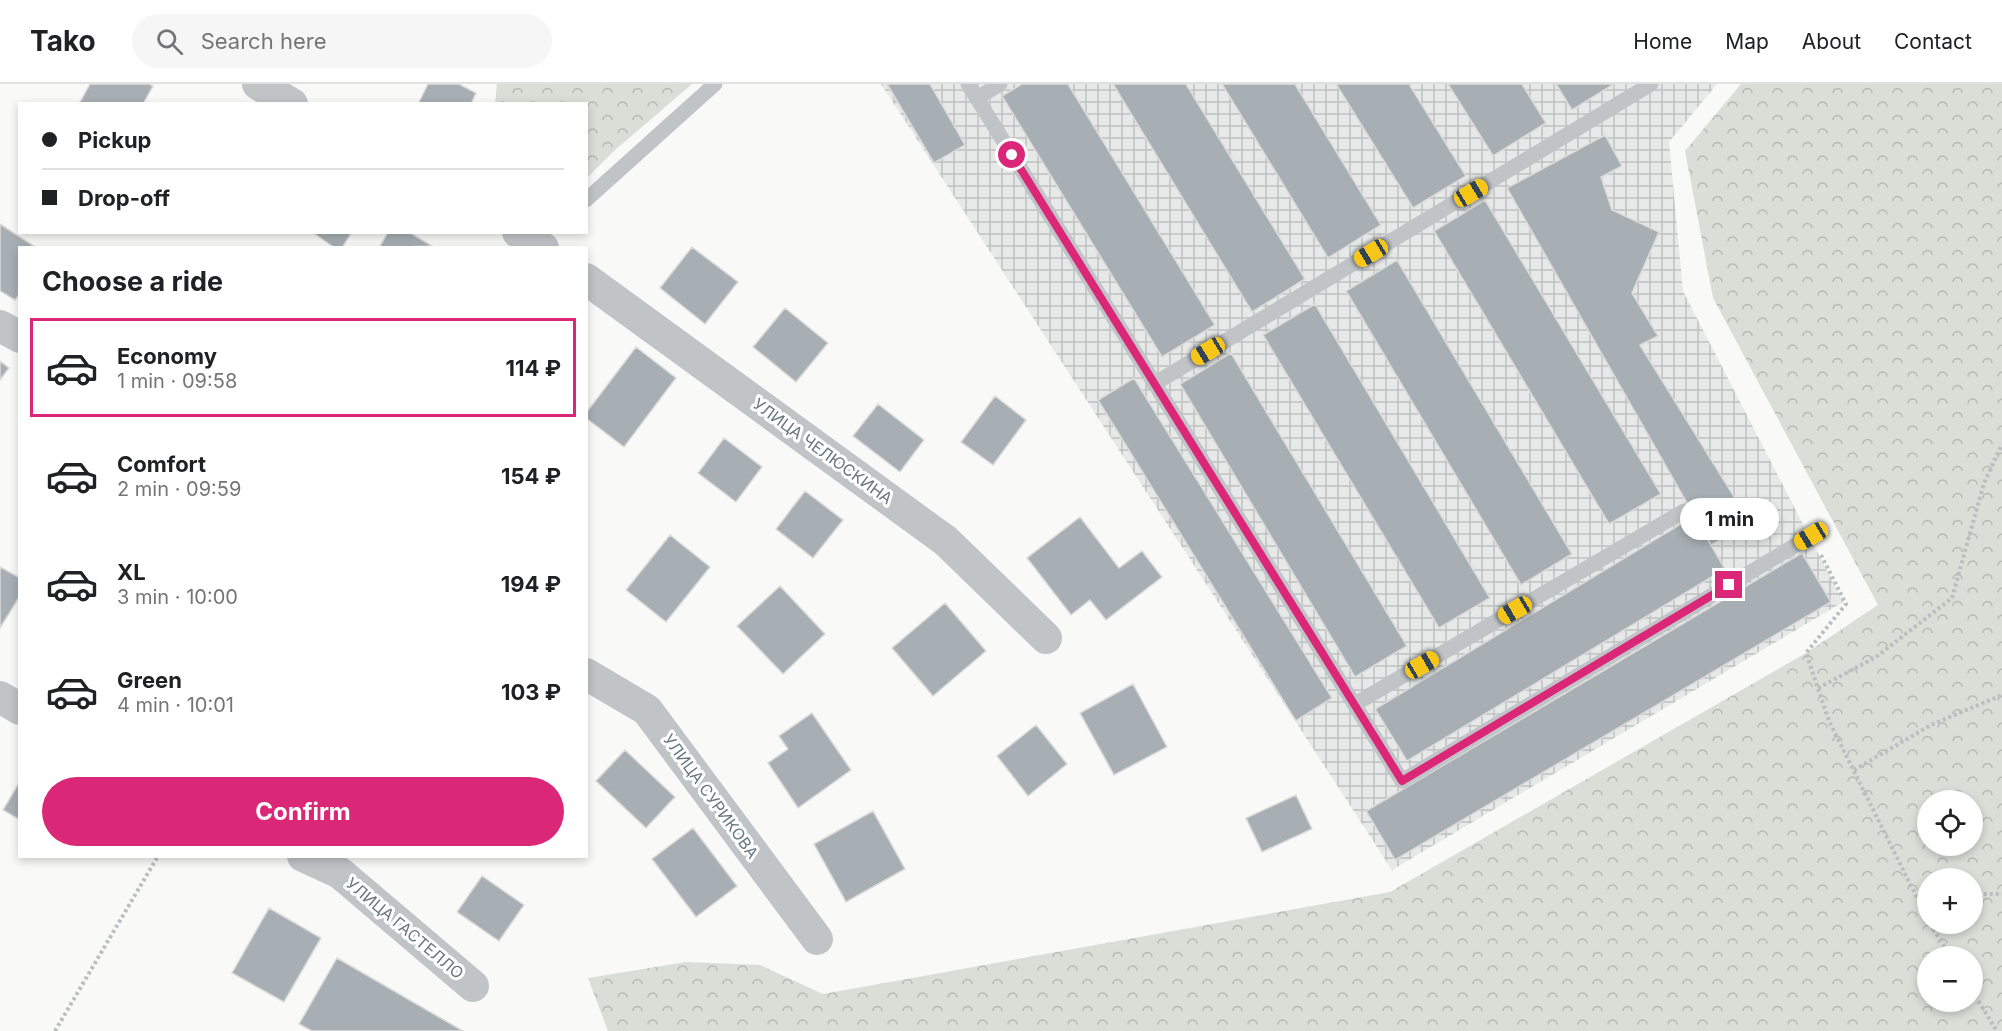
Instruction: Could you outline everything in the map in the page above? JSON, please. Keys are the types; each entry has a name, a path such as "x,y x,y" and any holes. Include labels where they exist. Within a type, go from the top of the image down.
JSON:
{"street":[{"path":"258,84 289,102"},
{"name":"УЛИЦА ЧЕЛЮСКИНА","path":"588,280 946,541 1046,638"},
{"path":"0,326 18,337"},
{"name":"УЛИЦА СУРИКОВА","path":"588,675 647,710 817,939"},
{"path":"0,697 18,708"},
{"name":"УЛИЦА ГАСТЕЛЛО","path":"307,858 340,873 473,986"}],"lane":[{"path":"588,198 715,84"},
{"path":"968,84 1402,781 1811,536"},
{"path":"977,98 1000,84"},
{"path":"1154,384 1651,84"},
{"path":"1355,704 1684,511"}],"path":[{"path":"1818,688 1876,657 1952,598 1984,483 2002,444"},
{"path":"1811,536 1846,604 1806,653 1829,721 1917,896"},
{"path":"1854,770 1931,725 2002,695"},
{"path":"55,1031 157,858"},
{"path":"1983,894 2002,894"},
{"path":"1983,1009 1997,1031"}],"shaded area":[{"path":"881,84 1717,84 1669,142 1683,291 1843,602 1392,870"}],"green space":[{"path":"497,84 692,84 614,151 588,177 588,102 495,102"},
{"path":"1741,84 2002,84 2002,1031 608,1031 588,978 686,962 760,965 823,994 1390,892 1806,653 1878,605 1713,298 1685,151"}],"building":[{"path":"90,84 149,84 153,86 144,102 80,102"},
{"path":"428,84 459,84 476,93 472,102 419,102"},
{"path":"887,84 930,84 965,145 934,163"},
{"path":"1022,84 1068,84 1215,325 1162,357 1002,96"},
{"path":"1113,84 1186,84 1305,279 1252,312"},
{"path":"1222,84 1295,84 1381,225 1328,258"},
{"path":"1336,84 1409,84 1466,176 1413,208"},
{"path":"1448,84 1522,84 1546,123 1493,156"},
{"path":"1556,84 1614,84 1572,110"},
{"path":"1605,135 1622,166 1601,177 1612,210 1659,232 1632,293 1658,336 1640,345 1751,524 1711,545 1507,188"},
{"path":"1485,200 1661,494 1609,524 1434,231"},
{"path":"0,224 34,246 18,246 18,296 15,300 0,291"},
{"path":"315,234 351,234 343,246 332,246"},
{"path":"387,234 412,234 432,246 380,246"},
{"path":"692,247 738,282 705,324 660,288"},
{"path":"1397,260 1572,554 1521,585 1346,291"},
{"path":"1315,304 1490,598 1439,628 1263,335"},
{"path":"785,308 828,343 796,382 753,347"},
{"path":"636,347 676,378 624,447 588,420 588,410"},
{"path":"1231,353 1407,646 1355,677 1180,384"},
{"path":"0,361 9,368 0,380"},
{"path":"1134,378 1332,698 1296,721 1098,400"},
{"path":"995,396 1026,420 993,465 961,442"},
{"path":"878,404 924,440 900,472 853,436"},
{"path":"724,438 762,467 736,502 698,473"},
{"path":"805,491 843,520 813,558 776,529"},
{"path":"1694,516 1725,569 1407,761 1375,709"},
{"path":"1080,517 1119,568 1142,551 1162,577 1106,620 1090,600 1071,615 1027,558"},
{"path":"670,535 710,567 666,622 626,590"},
{"path":"1802,553 1831,602 1395,860 1366,811"},
{"path":"0,567 18,577 18,599 0,628"},
{"path":"780,586 825,634 783,674 737,626"},
{"path":"945,603 986,651 933,696 892,648"},
{"path":"1133,684 1167,747 1114,775 1080,713"},
{"path":"812,713 851,770 798,808 768,763 788,749 779,736"},
{"path":"1036,725 1067,764 1028,796 997,756"},
{"path":"625,750 675,797 646,828 596,781"},
{"path":"18,784 18,819 3,810"},
{"path":"1296,795 1312,829 1262,852 1246,818"},
{"path":"873,811 905,869 846,902 814,844"},
{"path":"693,828 737,886 696,917 652,859"},
{"path":"482,876 524,905 499,941 457,912"},
{"path":"269,908 321,938 284,1002 232,973"},
{"path":"337,958 463,1031 312,1031 299,1024"}],"route":[{"path":"1012,155 1402,781 1729,585"}]}
